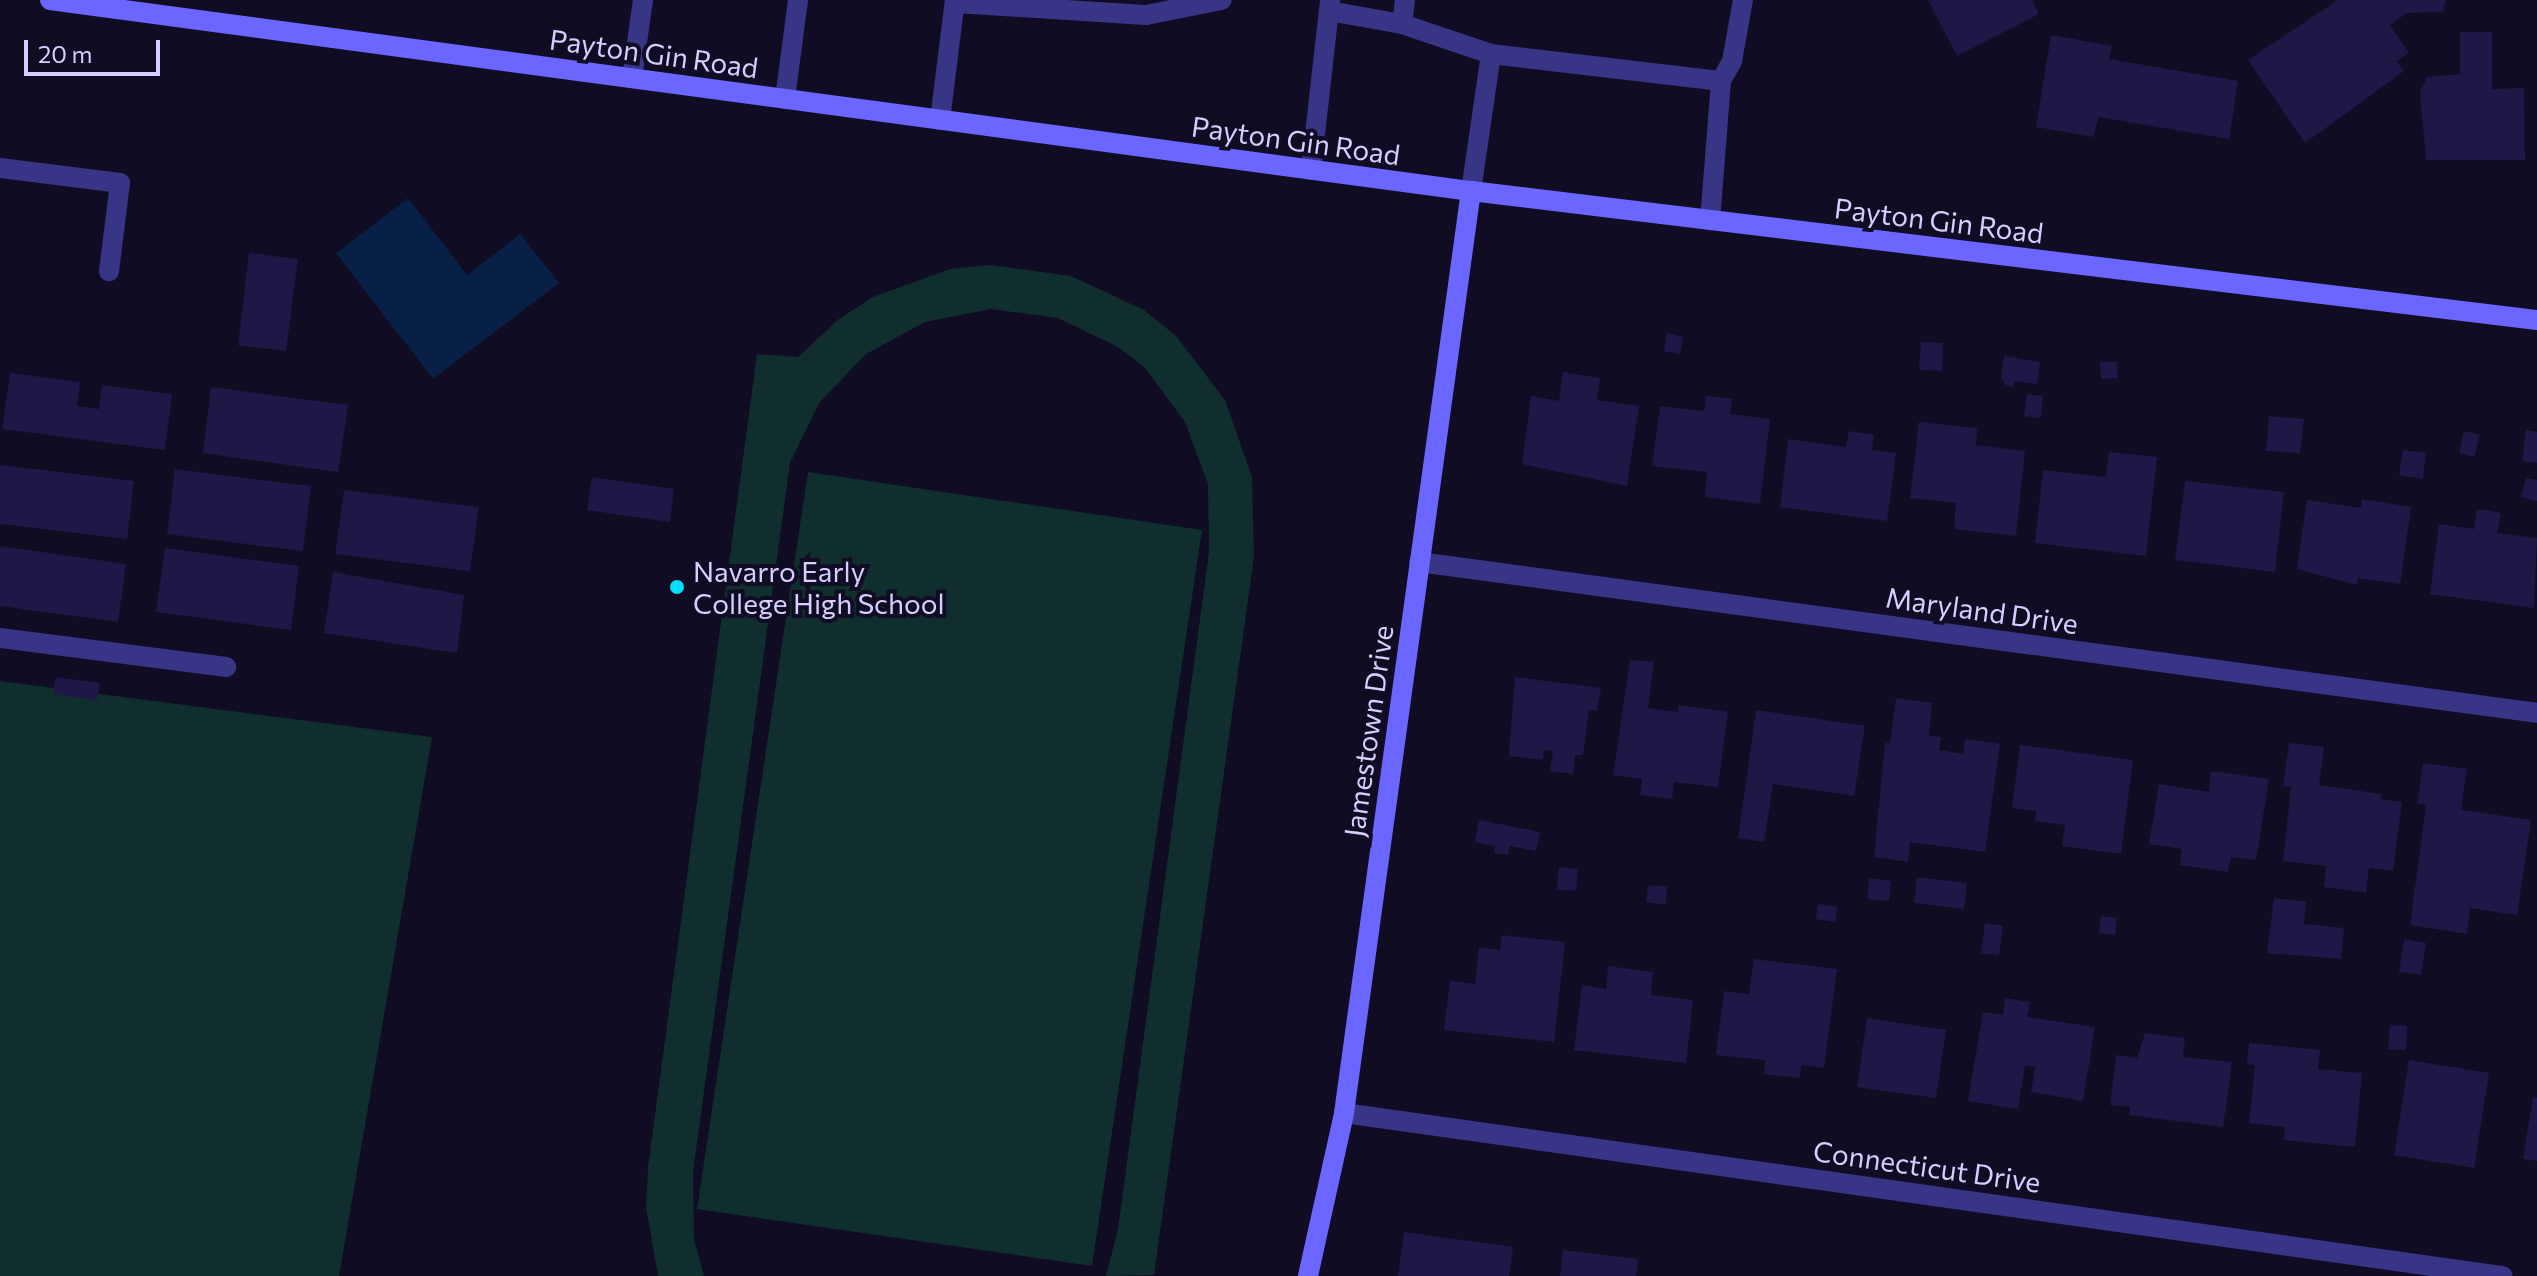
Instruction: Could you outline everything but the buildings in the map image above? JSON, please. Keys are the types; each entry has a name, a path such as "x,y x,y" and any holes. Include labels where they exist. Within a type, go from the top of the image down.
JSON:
{"street":[{"name":"Payton Gin Road","path":"50,0 153,6 632,78 1471,191 2537,320"},
{"path":"632,78 643,0"},
{"path":"785,99 798,0"},
{"path":"940,120 955,1 1038,4 1146,15 1222,0"},
{"path":"1402,24 1405,0"},
{"path":"1710,221 1721,81 1732,61 1743,0"},
{"path":"1311,170 1329,5 1402,24 1491,54 1721,81"},
{"path":"1471,191 1491,54"},
{"path":"0,168 120,183 109,271"},
{"name":"Jamestown Drive","path":"1308,1276 1344,1113 1471,191"},
{"name":"Maryland Drive","path":"1419,562 2537,713"},
{"path":"0,638 226,667"},
{"name":"Connecticut Drive","path":"1344,1113 2503,1276"}],"green space":[{"path":"990,265 1071,276 1144,310 1176,336 1225,400 1252,477 1254,557 1154,1275 1106,1276 1118,1229 1209,552 1208,484 1185,422 1145,368 1118,347 1058,318 991,309 925,322 866,354 819,403 790,463 693,1172 694,1239 704,1276 658,1276 646,1207 648,1167 757,354 798,357 839,319 873,297 950,269"},
{"path":"808,472 1202,530 1092,1266 697,1209"},
{"path":"0,681 432,737 339,1276 0,1276"}],"water":[{"path":"408,198 467,275 520,234 559,283 433,379 336,253"}],"place":[{"name":"Navarro Early College High School","path":"677,587"}]}
